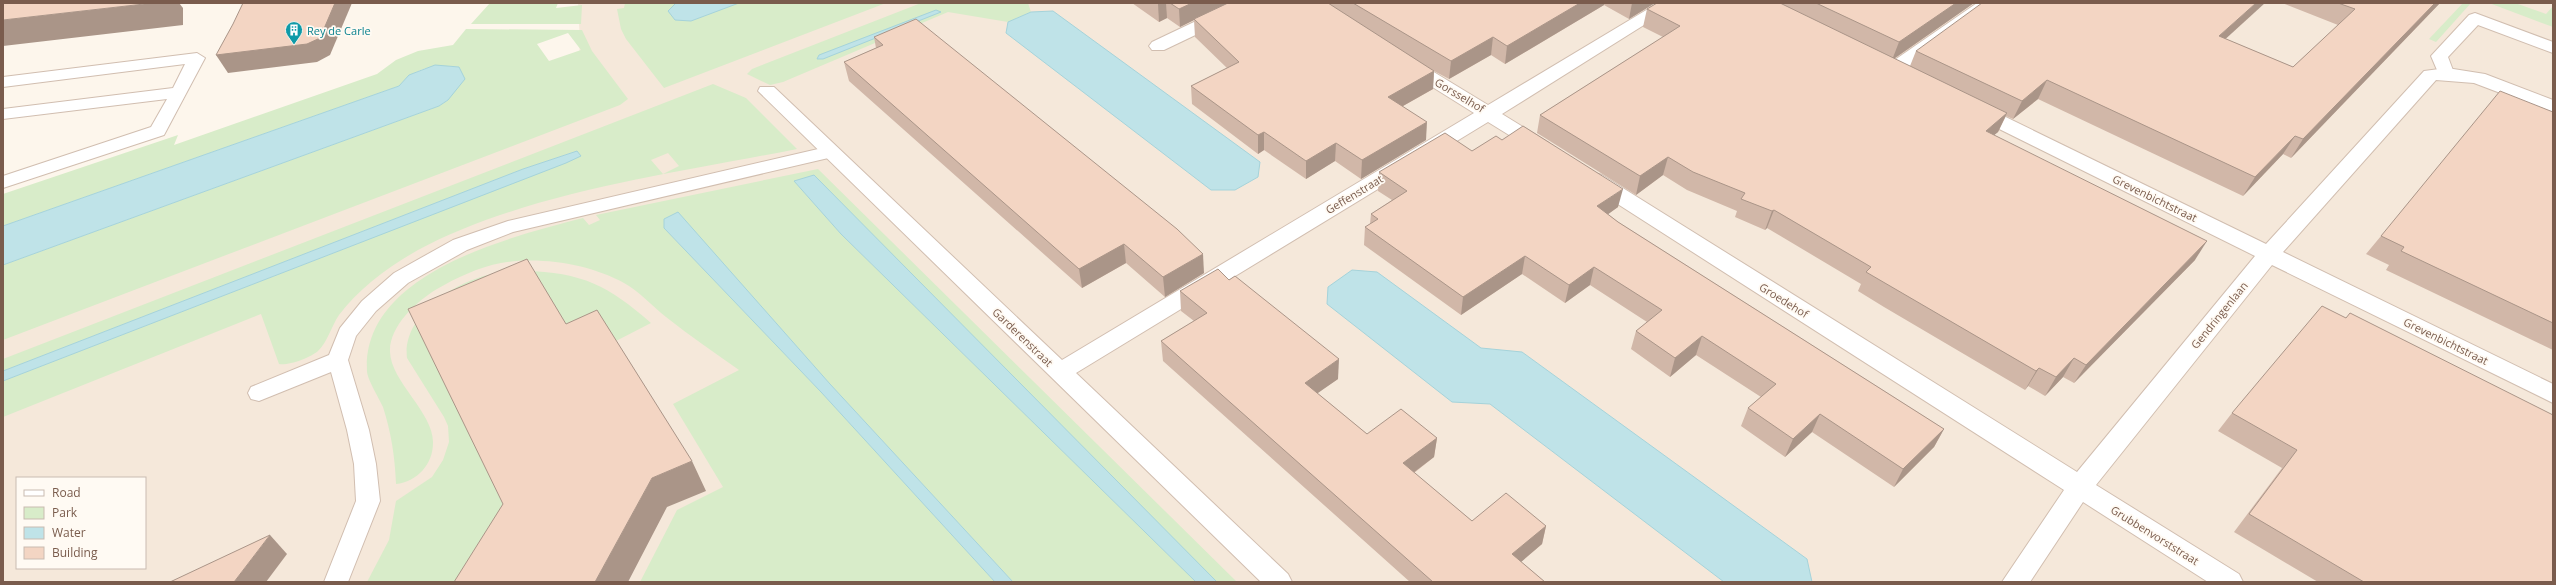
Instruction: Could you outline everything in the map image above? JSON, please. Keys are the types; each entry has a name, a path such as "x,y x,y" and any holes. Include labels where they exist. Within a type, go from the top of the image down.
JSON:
{"street":[{"path":"1158,46 1248,3"},
{"name":"Geffenstraat","path":"1059,372 1670,3"},
{"path":"1893,70 1988,3"},
{"name":"Gorsselhof","path":"1395,56 1488,113"},
{"path":"1873,60 1914,80"},
{"path":"2446,73 2476,76 2553,107"},
{"name":"Gendringenlaan","path":"2015,582 2079,488 2269,254 2431,75 2446,73"},
{"name":"Garderenstraat","path":"767,92 1279,582"},
{"name":"Grevenbichtstraat","path":"1957,101 2553,394"},
{"path":"1488,113 1560,158"},
{"name":"Groedehof","path":"1580,171 2079,488"},
{"name":"Grubbenvorststraat","path":"2079,488 2230,582"}],"lane":[{"path":"2446,73 2439,56 2475,18 2553,48"},
{"path":"3,82 197,58 158,131 3,182"},
{"path":"3,114 179,92"},
{"path":"336,582 368,501 365,464 358,430 338,360 347,333 369,306 401,278 460,245 508,227 831,152"},
{"path":"259,393 338,360"}],"shaded area":[{"path":"578,3 2553,3 2553,582 3,582 3,268 576,95 580,43"}],"green space":[{"path":"490,3 558,3 556,8 582,5 581,24 471,24"},
{"path":"625,3 676,3 670,11 691,21 739,3 886,3 664,88 626,39 621,29 617,9 624,8"},
{"path":"921,3 1028,3 1031,12 1008,22 948,12 783,82 770,85 747,74 752,69"},
{"path":"2463,3 2471,3 2436,42 2429,39"},
{"path":"2489,3 2515,3 2546,14 2553,6 2553,27"},
{"path":"466,29 582,30 592,51 628,99 620,105 3,340 3,265 439,106 448,100 459,67 442,66 426,68 412,74 399,86 3,226 3,194 178,135 174,145 377,74 396,60 418,51 453,45","holes":["568,33 581,50 549,61 537,44"]},
{"path":"713,84 746,98 797,149 603,187 506,213 460,230 418,250 376,278 347,305 339,315 321,348 310,356 293,363 279,364 261,314 3,417 3,381 357,244 576,151 523,169 3,371 3,359","holes":["668,153 679,166 663,174 651,160"]},
{"path":"818,169 1237,582 1217,582 794,181 841,234 1196,582 1013,582 830,384 678,213 664,228 821,392 995,582 640,582 677,510 723,487 673,404 739,370 675,324 624,283 611,276 596,271 564,263 532,260 501,263 484,267 460,277 429,294 413,307 399,324 391,342 390,352 392,363 397,375 427,420 433,443 430,458 422,471 411,480 396,484 394,454 388,426 383,407 371,384 367,371 372,337 388,308 414,285 446,265 481,249 518,236 583,218 589,225 600,220 596,215"},
{"path":"524,271 562,274 579,278 594,284 622,299 651,323 614,342 493,582 367,582 389,540 396,501 432,477 443,460 449,442 448,426 444,417 407,358 408,343 412,329 432,304 459,286 474,279 488,275"}],"water":[{"path":"676,3 739,3 691,21 675,20 668,11"},
{"path":"936,10 941,12 823,59 817,59 819,55"},
{"path":"1053,11 1260,162 1258,177 1235,190 1211,190 1006,33 1008,22 1031,12"},
{"path":"435,65 459,67 465,79 448,100 439,106 3,265 3,226 399,86 409,75"},
{"path":"577,151 581,156 566,163 3,381 3,371 523,169"},
{"path":"814,175 1217,582 1196,582 841,234 794,181"},
{"path":"678,212 830,384 1013,582 995,582 821,392 664,228 664,219"},
{"path":"1352,270 1377,272 1481,348 1522,352 1807,559 1812,582 1724,582 1490,404 1452,402 1327,304 1328,287"}],"building":[{"path":"3,3 153,3 3,20"},
{"path":"243,3 335,3 320,38 307,44 216,55"},
{"path":"1170,3 1192,3 1179,9"},
{"path":"1228,3 1328,3 1434,71 1388,97 1427,122 1362,160 1336,143 1306,161 1264,132 1258,135 1191,86 1239,62 1194,19"},
{"path":"1353,3 1580,3 1507,46 1493,37 1451,61"},
{"path":"1657,3 1780,3 2007,113 1986,131 2207,241 2086,365 2074,358 2056,377 2039,368 2036,371 1866,272 1871,267 1774,210 1772,211 1741,199 1745,193 1693,172 1668,157 1640,176 1540,115 1680,26 1647,9"},
{"path":"1816,3 1956,3 1899,42"},
{"path":"1982,3 2256,3 2219,36 2293,67 2355,9 2338,3 2435,3 2303,139 2295,136 2255,177 2047,80 2022,101 1916,51"},
{"path":"916,19 1177,229 1203,254 1163,277 1124,244 1079,269 844,62 883,45 874,37"},
{"path":"2500,91 2553,112 2553,323 2401,251 2404,247 2381,236"},
{"path":"1523,126 1623,189 1597,206 1618,222 1944,429 1903,469 1820,414 1793,439 1748,408 1776,384 1702,336 1675,358 1636,331 1662,310 1594,267 1569,285 1525,256 1463,297 1365,227 1378,219 1371,214 1407,191 1379,172 1445,133 1472,151 1496,136 1502,140"},
{"path":"527,259 566,324 597,310 692,461 652,478 595,582 454,582 503,504 408,309"},
{"path":"1218,269 1229,280 1235,276 1339,359 1305,383 1367,434 1401,409 1437,438 1403,463 1472,521 1506,493 1546,526 1512,554 1545,582 1433,582 1161,341 1207,313 1180,291"},
{"path":"2322,306 2346,318 2350,313 2553,415 2553,582 2364,582 2249,514 2297,450 2232,413"},
{"path":"270,535 234,582 170,582"}],"place":[{"name":"Rey de Carle","path":"294,45"}]}
